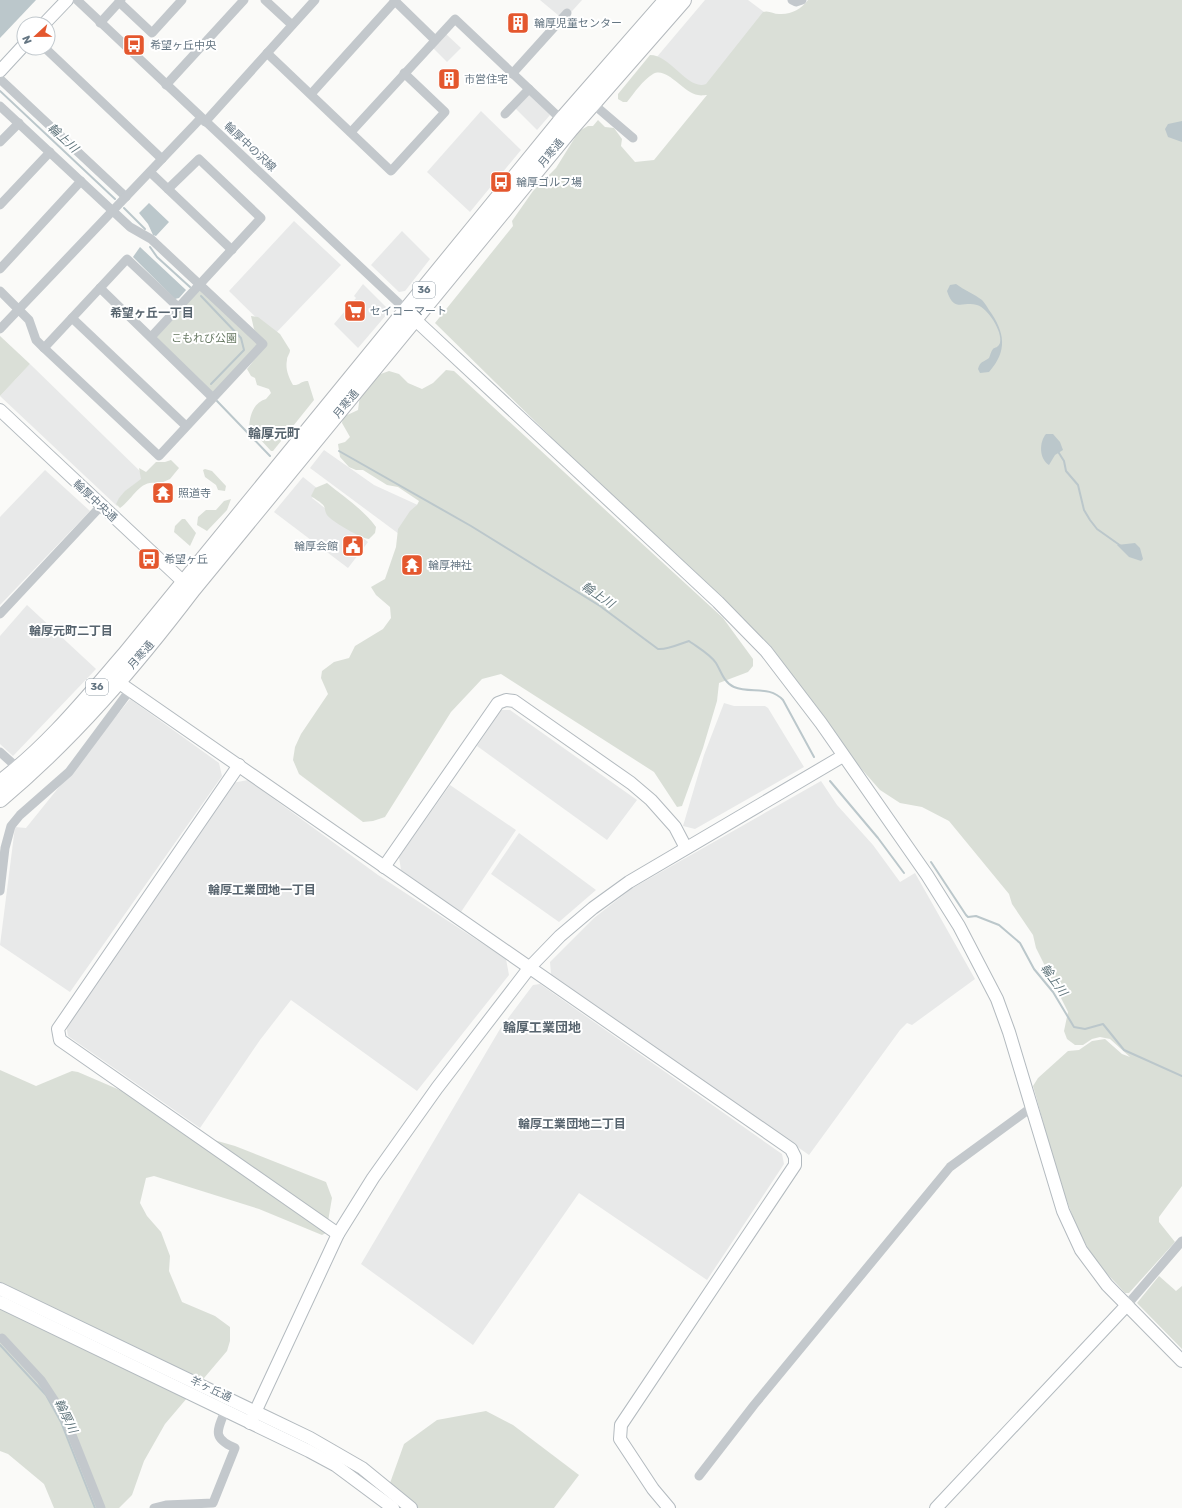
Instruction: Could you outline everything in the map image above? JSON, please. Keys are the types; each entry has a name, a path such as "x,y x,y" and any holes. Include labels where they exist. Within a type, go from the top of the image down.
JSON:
{"highway":[{"name":"月寒通","path":"0,782 22,772 124,686 188,587 299,440 411,316 667,0"},
{"name":"月寒通","path":"566,124 592,103 683,0"},
{"name":"月寒通","path":"0,799 43,745 79,708 188,587"}],"street":[{"path":"52,16 67,0"},
{"name":"輪厚中の沢線","path":"77,0 411,316"},
{"path":"100,23 120,1 152,33 182,0"},
{"path":"166,85 244,0"},
{"path":"265,0 292,25"},
{"path":"0,329 162,159 203,120 315,0"},
{"path":"311,94 394,0 435,40"},
{"path":"792,0 796,2 802,0"},
{"path":"512,74 567,13"},
{"path":"351,132 454,19 566,124"},
{"path":"0,70 16,53"},
{"path":"267,53 391,171 445,112 404,74"},
{"path":"53,56 162,159"},
{"path":"0,79 126,197"},
{"path":"505,114 529,89"},
{"path":"592,103 633,138"},
{"path":"0,106 113,212 130,227 151,239 263,344 212,397 159,456 36,340 29,320 0,291"},
{"path":"0,142 19,123"},
{"path":"0,205 50,152"},
{"path":"151,337 261,218 199,159 168,189"},
{"path":"150,172 232,250"},
{"path":"0,269 81,181"},
{"path":"44,348 127,259 179,308"},
{"path":"100,288 212,397"},
{"path":"411,316 718,602 766,652 821,723 927,875 959,926 996,1000 1021,1070 1063,1211 1081,1250 1099,1275 1182,1361"},
{"path":"72,318 186,426"},
{"name":"輪厚中央通","path":"0,410 188,587"},
{"path":"0,614 101,506"},
{"path":"0,892 5,848 11,826 20,815 70,772 124,686 791,1150 795,1157 796,1165 621,1425 620,1439 653,1489 669,1508"},
{"path":"384,867 498,703 506,700 514,701 631,783 651,800 675,827 686,848"},
{"path":"0,752 22,772 0,790"},
{"path":"250,1423 338,1234 373,1178 423,1107 530,967 560,936 593,908 629,882 844,756"},
{"path":"239,765 58,1029 58,1034 60,1040 338,1234"},
{"path":"699,1476 754,1404 950,1167 1032,1107"},
{"path":"936,1508 1127,1305 1182,1241"},
{"name":"羊ヶ丘通","path":"0,1289 310,1438 362,1468 411,1508"},
{"name":"羊ヶ丘通","path":"0,1302 335,1465 393,1508"},
{"path":"2,1338 41,1380 64,1415 101,1508"},
{"path":"154,1508 166,1505 213,1503 235,1448 222,1443 218,1434 218,1428 225,1411"}],"shaded area":[{"path":"0,0 36,0 21,16 16,16 16,21 0,38"},
{"path":"540,0 582,0 564,20"},
{"path":"705,0 748,0 764,12 702,94 656,58"},
{"path":"446,34 461,48 447,62 433,48"},
{"path":"528,94 550,115 537,130 515,108"},
{"path":"481,111 521,150 470,212 427,172"},
{"path":"1182,121 1182,142 1168,137 1165,129 1168,124"},
{"path":"149,203 169,222 156,236 153,235 148,224 139,213"},
{"path":"294,221 341,265 274,335 229,291"},
{"path":"402,231 430,259 405,291 399,292 371,265"},
{"path":"140,247 186,290 179,298 175,299 133,257"},
{"path":"363,284 386,307 387,314 358,348 334,324 356,298 354,296"},
{"path":"956,284 982,300 994,318 1001,334 1002,349 999,357 989,372 980,373 978,369 981,363 989,358 993,349 1000,343 997,327 990,315 981,307 972,304 959,305 953,302 947,291 950,285"},
{"path":"30,364 145,476 117,506 0,396"},
{"path":"1046,434 1053,434 1060,442 1063,450 1055,455 1049,465 1043,459 1041,450 1042,441"},
{"path":"324,450 374,485 420,506 399,534 310,468"},
{"path":"45,470 90,511 0,605 0,517"},
{"path":"303,477 318,489 312,498 368,542 348,568 274,512"},
{"path":"1135,543 1140,548 1143,559 1141,561 1129,557 1117,545"},
{"path":"27,605 96,669 13,756 0,744 0,636"},
{"path":"130,699 219,763 222,776 70,992 0,945 15,827 26,828"},
{"path":"724,703 734,706 765,706 768,708 804,767 695,829 683,826 704,755"},
{"path":"501,710 510,710 637,800 607,840 477,746"},
{"path":"248,780 378,875 506,959 509,975 417,1091 291,1000 260,1040 200,1128 68,1036 66,1025 124,943 232,783"},
{"path":"821,781 837,805 873,845 900,882 915,873 975,979 912,1025 907,1023 900,1030 809,1155 551,974 550,962 594,918 631,889"},
{"path":"450,785 516,830 461,912 401,870 399,857"},
{"path":"519,833 596,890 559,922 491,874"},
{"path":"540,984 782,1154 784,1164 707,1280 579,1193 473,1345 361,1264 500,1029 533,985"}],"green space":[{"path":"808,0 1182,0 1182,1186 1159,1217 1159,1222 1175,1242 1129,1293 1125,1293 1100,1266 1082,1237 1065,1196 1033,1086 1038,1078 1068,1051 1079,1050 1092,1041 1105,1039 1122,1054 1130,1057 1110,1039 1100,1037 1092,1039 1083,1045 1075,1045 1067,1039 1064,1031 1068,1012 1036,948 1033,935 1012,904 1009,894 949,821 922,807 900,803 880,790 858,765 770,645 734,616 595,478 593,479 553,442 550,436 435,323 513,226 512,221 533,191 556,168 579,131 588,126 593,126 598,120 605,127 614,128 622,139 621,146 635,162 654,160 707,95 692,93 664,74 658,73 653,74 645,80 627,102 623,102 618,99 618,94 650,55 665,61 693,82 699,85 706,84 763,12 767,11 779,14 788,14 799,9"},
{"name":"こもれび公園","path":"200,284 263,344 212,397 151,337"},
{"path":"251,316 258,317 280,334 290,350 287,359 287,367 293,385 308,381 314,400 273,451 271,451 249,427 251,414 255,406 266,399 271,393 269,389 257,385 255,378 251,376 247,369 255,359 260,338 254,329"},
{"path":"0,336 30,364 0,396"},
{"path":"446,370 454,371 723,618 753,659 753,666 748,672 719,683 717,701 703,748 682,806 677,807 654,772 501,674 482,679 451,712 385,817 373,821 363,822 299,774 293,760 295,747 301,734 328,694 321,678 322,671 334,662 349,658 355,646 383,629 391,618 390,607 376,595 371,587 385,579 396,547 398,529 419,501 398,487 387,485 363,470 356,470 349,467 340,457 338,444 345,442 350,437 342,423 343,417 358,410 360,395 378,375 389,371 399,374 408,383 422,389 433,383"},
{"path":"171,460 179,468 170,479 159,484 153,483 142,486 120,508 116,504 125,491 141,479 139,468 146,472 156,462"},
{"path":"205,469 212,471 226,486 225,491 218,490 216,485 205,477 203,470"},
{"path":"327,483 359,509 376,527 375,533 369,539 354,533 334,521 327,515 324,506 311,496 315,488"},
{"path":"231,499 227,510 207,531 197,525 198,517 206,510 216,510 224,501"},
{"path":"182,519 185,519 196,533 190,546 174,532 175,526"},
{"path":"0,1070 36,1086 72,1071 78,1072 157,1106 179,1130 235,1146 326,1182 332,1198 326,1233 322,1235 259,1209 154,1176 146,1178 140,1203 147,1216 161,1232 170,1256 169,1271 182,1302 215,1316 230,1327 230,1341 227,1351 165,1424 144,1461 132,1495 119,1508 54,1508 44,1484 8,1454 0,1451"},
{"path":"1159,1276 1176,1291 1182,1286 1182,1349 1137,1303"},
{"path":"486,1411 513,1425 579,1475 554,1508 381,1508 404,1444 437,1420"}],"waterway":[{"name":"輪上川","path":"0,91 115,199"},
{"name":"輪上川","path":"124,208 145,229"},
{"name":"輪上川","path":"150,247 157,257 190,287"},
{"name":"輪上川","path":"201,296 241,338 244,350 211,384"},
{"name":"輪上川","path":"217,401 270,456"},
{"path":"1057,450 1064,461 1066,471 1078,485 1084,510 1090,520 1097,529 1121,546"},
{"name":"輪上川","path":"339,451 471,526 600,606 658,649 670,648 689,641 707,654 716,663 725,680 734,687 747,690 766,691 778,695 783,700 814,757"},
{"name":"輪上川","path":"830,781 878,838 904,873"},
{"name":"輪上川","path":"931,862 968,917 976,916 999,925 1020,943 1034,969 1053,992 1074,1027 1085,1029 1103,1024 1124,1050 1182,1076"},
{"name":"輪厚川","path":"0,1345 46,1395 61,1422 95,1508"}],"place":[{"name":"輪厚児童センター","path":"518,23"},
{"name":"希望ヶ丘中央","path":"134,45"},
{"name":"市営住宅","path":"449,79"},
{"name":"輪厚ゴルフ場","path":"501,182"},
{"name":"セイコーマート","path":"355,311"},
{"name":"照道寺","path":"163,493"},
{"name":"輪厚会館","path":"353,546"},
{"name":"希望ヶ丘","path":"149,559"},
{"name":"輪厚神社","path":"412,565"}],"district":[{"name":"希望ヶ丘一丁目","path":"152,313"},
{"name":"輪厚元町","path":"274,433"},
{"name":"輪厚元町二丁目","path":"71,631"},
{"name":"輪厚工業団地一丁目","path":"262,890"},
{"name":"輪厚工業団地","path":"542,1027"},
{"name":"輪厚工業団地二丁目","path":"572,1124"}]}
